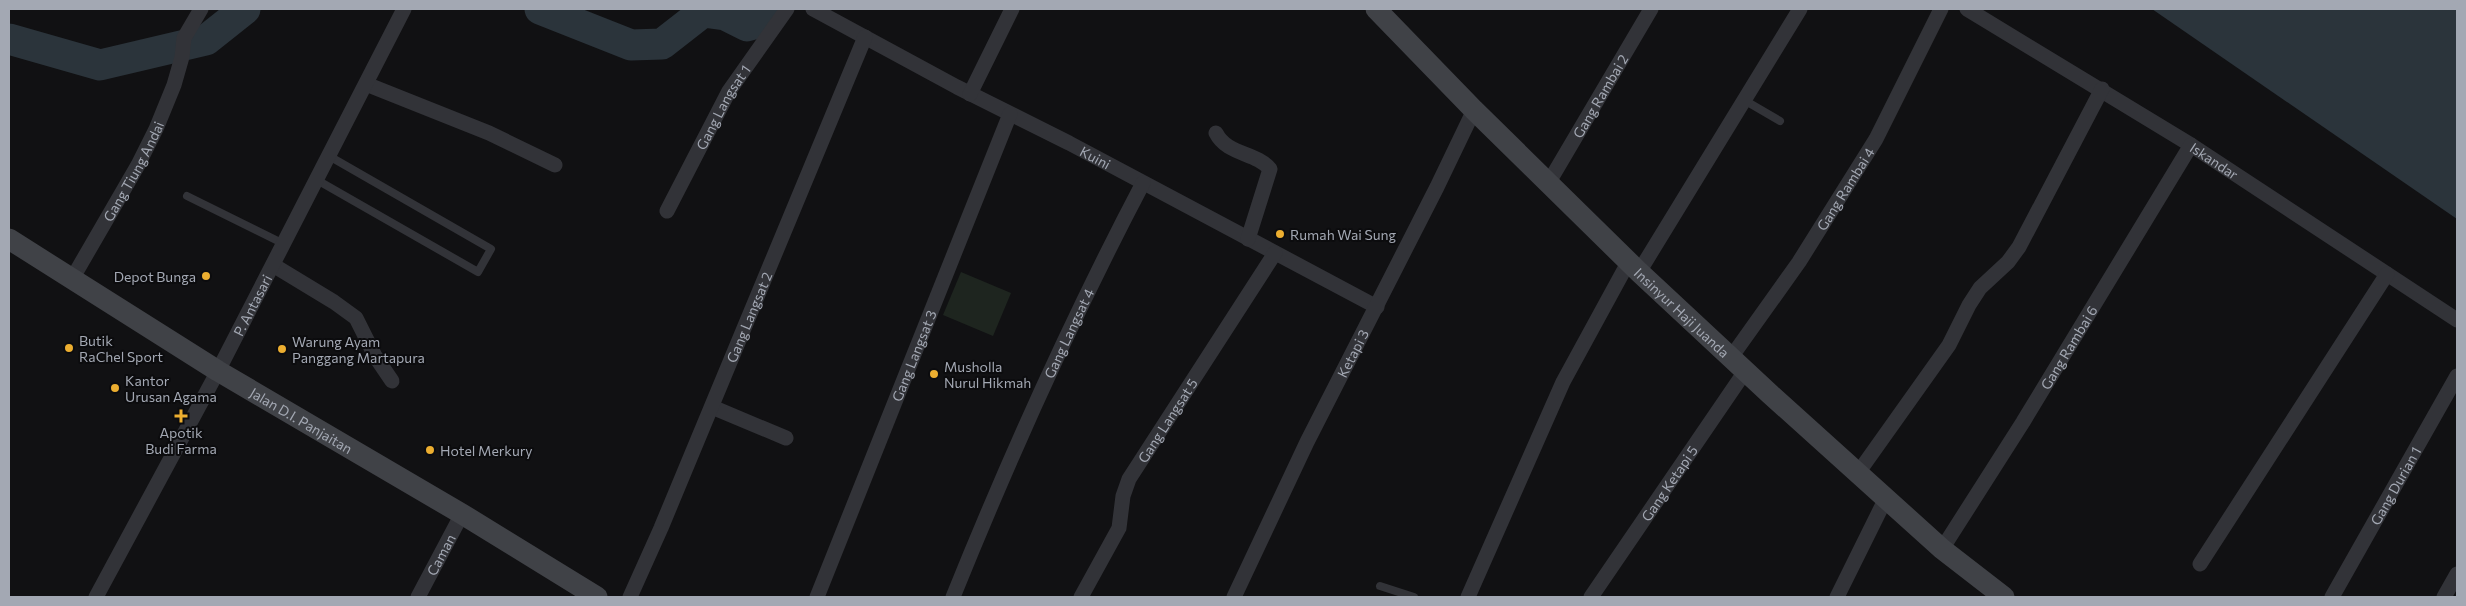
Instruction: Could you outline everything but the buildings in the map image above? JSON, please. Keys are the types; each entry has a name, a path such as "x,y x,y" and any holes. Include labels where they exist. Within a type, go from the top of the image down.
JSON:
{"street":[{"name":"Gang Tiung Andai","path":"72,279 138,165 168,104 187,31 201,9"},
{"name":"P. Antasari","path":"96,597 218,371 404,9"},
{"name":"Gang Langsat 1","path":"667,211 729,91 787,9"},
{"name":"Kuini","path":"813,9 970,94 1377,307"},
{"path":"970,94 1012,9"},
{"name":"Insinyur Haji Juanda","path":"1376,9 1474,110 1634,267 1942,549 2004,597"},
{"name":"Gang Rambai 2","path":"1549,182 1651,9"},
{"path":"1468,597 1563,382 1634,267 1744,100 1800,9"},
{"name":"Gang Rambai 4","path":"1739,363 1799,262 1876,139 1941,9"},
{"name":"Iskandar","path":"1967,9 2102,89 2191,145 2457,320"},
{"name":"Gang Langsat 2","path":"630,597 712,407 865,37"},
{"path":"366,84 501,138 556,165"},
{"path":"1858,473 1949,345 1968,305 1980,288 2008,262 2019,247 2102,89"},
{"name":"Ketapi 3","path":"1234,597 1307,442 1377,307 1474,110"},
{"name":"Gang Langsat 3","path":"817,597 1010,114"},
{"path":"1216,133 1225,145 1263,163 1270,169 1248,239"},
{"name":"Gang Rambai 6","path":"1942,549 2023,422 2191,145"},
{"name":"Gang Langsat 4","path":"953,597 1042,386 1097,269 1143,183"},
{"name":"Jalan D.I. Panjaitan","path":"9,239 218,371 462,514 597,597"},
{"name":"Gang Langsat 5","path":"1080,597 1119,528 1125,487 1128,479 1275,253"},
{"path":"273,265 334,302 356,318 374,356 392,381"},
{"path":"2200,564 2387,274"},
{"name":"Gang Ketapi 5","path":"1591,597 1739,363"},
{"name":"Gang Durian 1","path":"2332,597 2457,376"},
{"path":"712,407 786,438"},
{"path":"1836,597 1886,498"},
{"name":"Caman","path":"418,597 462,514"},
{"path":"2444,597 2457,574"}],"lane":[{"path":"1744,100 1780,121"},
{"path":"317,180 478,272 491,249 329,156"},
{"path":"187,196 217,209 284,244"},
{"path":"1380,586 1414,597"}],"shaded area":[{"path":"2152,9 2457,9 2457,219"},
{"path":"961,272 1011,293 993,336 943,315"}],"waterway":[{"path":"9,39 100,65 206,40 245,9"},
{"path":"540,9 631,45 662,44 703,12 725,15 747,26 764,21 775,9"}],"place":[{"name":"Rumah Wai Sung","path":"1280,234"},
{"name":"Depot Bunga","path":"206,276"},
{"name":"Butik RaChel Sport","path":"69,348"},
{"name":"Warung Ayam Panggang Martapura","path":"282,349"},
{"name":"Musholla Nurul Hikmah","path":"934,374"},
{"name":"Kantor Urusan Agama","path":"115,388"},
{"name":"Apotik Budi Farma","path":"181,416"},
{"name":"Hotel Merkury","path":"430,450"}]}
